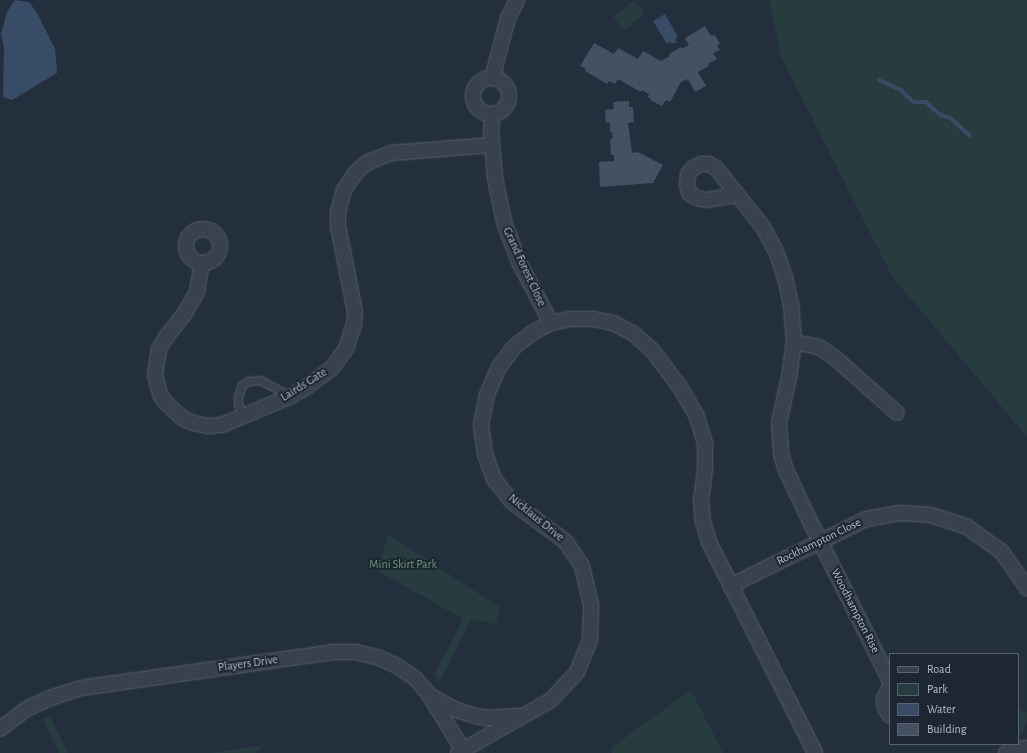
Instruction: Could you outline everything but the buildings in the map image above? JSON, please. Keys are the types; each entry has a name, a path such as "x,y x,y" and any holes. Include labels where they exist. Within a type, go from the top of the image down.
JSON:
{"street":[{"path":"494,78 504,33 517,0"},
{"path":"494,78 502,81 508,88 510,97 507,106 501,112 492,115 482,112 475,105 473,95 476,86 484,80 494,78"},
{"name":"Grand Forest Close","path":"492,115 492,145 495,178 504,222 520,262 551,323"},
{"name":"Lairds Gate","path":"202,263 200,284 194,300 166,336 159,349 155,365 157,385 163,398 172,410 182,418 207,426 222,425 291,396 332,368 346,348 354,324 354,298 338,226 338,212 344,190 350,180 368,162 392,153 492,145"},
{"name":"Woodhampton Rise","path":"737,194 763,227 776,251 785,277 791,305 794,342 789,377 779,423 778,437 786,470 819,541 889,679"},
{"name":"Nicklaus Drive","path":"460,752 551,700 577,672 590,639 590,605 582,566 565,541 512,502 494,479 485,454 481,425 487,395 499,366 515,346 532,333 551,323 570,319 594,319 613,323 633,333 652,350 680,387 697,417 705,444 705,469 701,500 703,522 709,542 815,753"},
{"path":"794,342 820,347 834,357 897,413"},
{"name":"Rockhampton Close","path":"730,586 866,519 901,513 931,515 967,527 1002,552 1027,588"},
{"name":"Players Drive","path":"0,729 28,708 53,697 81,688 334,652 355,652 377,657 397,666 415,678 430,696 460,752"},
{"path":"889,688 884,699 885,708 889,714"},
{"name":"Nicklaus Drive","path":"430,696 454,709 475,716 489,718 523,715"},
{"path":"1006,753 1012,750 1027,748"}],"lane":[{"path":"244,417 238,405 238,396 242,385 248,381 260,380 291,396"}],"green space":[{"path":"634,0 645,13 624,30 613,17"},
{"path":"769,0 1027,0 1027,437 892,276 781,57"},
{"name":"Mini Skirt Park","path":"388,534 499,607 497,624 471,620 440,681 434,675 463,619 378,571"},
{"path":"691,690 723,753 612,753 612,747"},
{"path":"1019,710 1027,712 1027,720 1023,733 1019,736"},
{"path":"50,716 68,753 59,753 43,720"},
{"path":"265,745 255,753 208,753"}],"water":[{"path":"15,0 29,2 37,13 55,49 57,73 12,100 3,97 4,49 1,34 7,12"},
{"path":"665,14 678,37 675,39 677,42 672,44 670,42 667,44 653,21"}],"waterway":[{"path":"879,80 901,90 914,102 926,102 941,115 951,118 969,135"}]}
